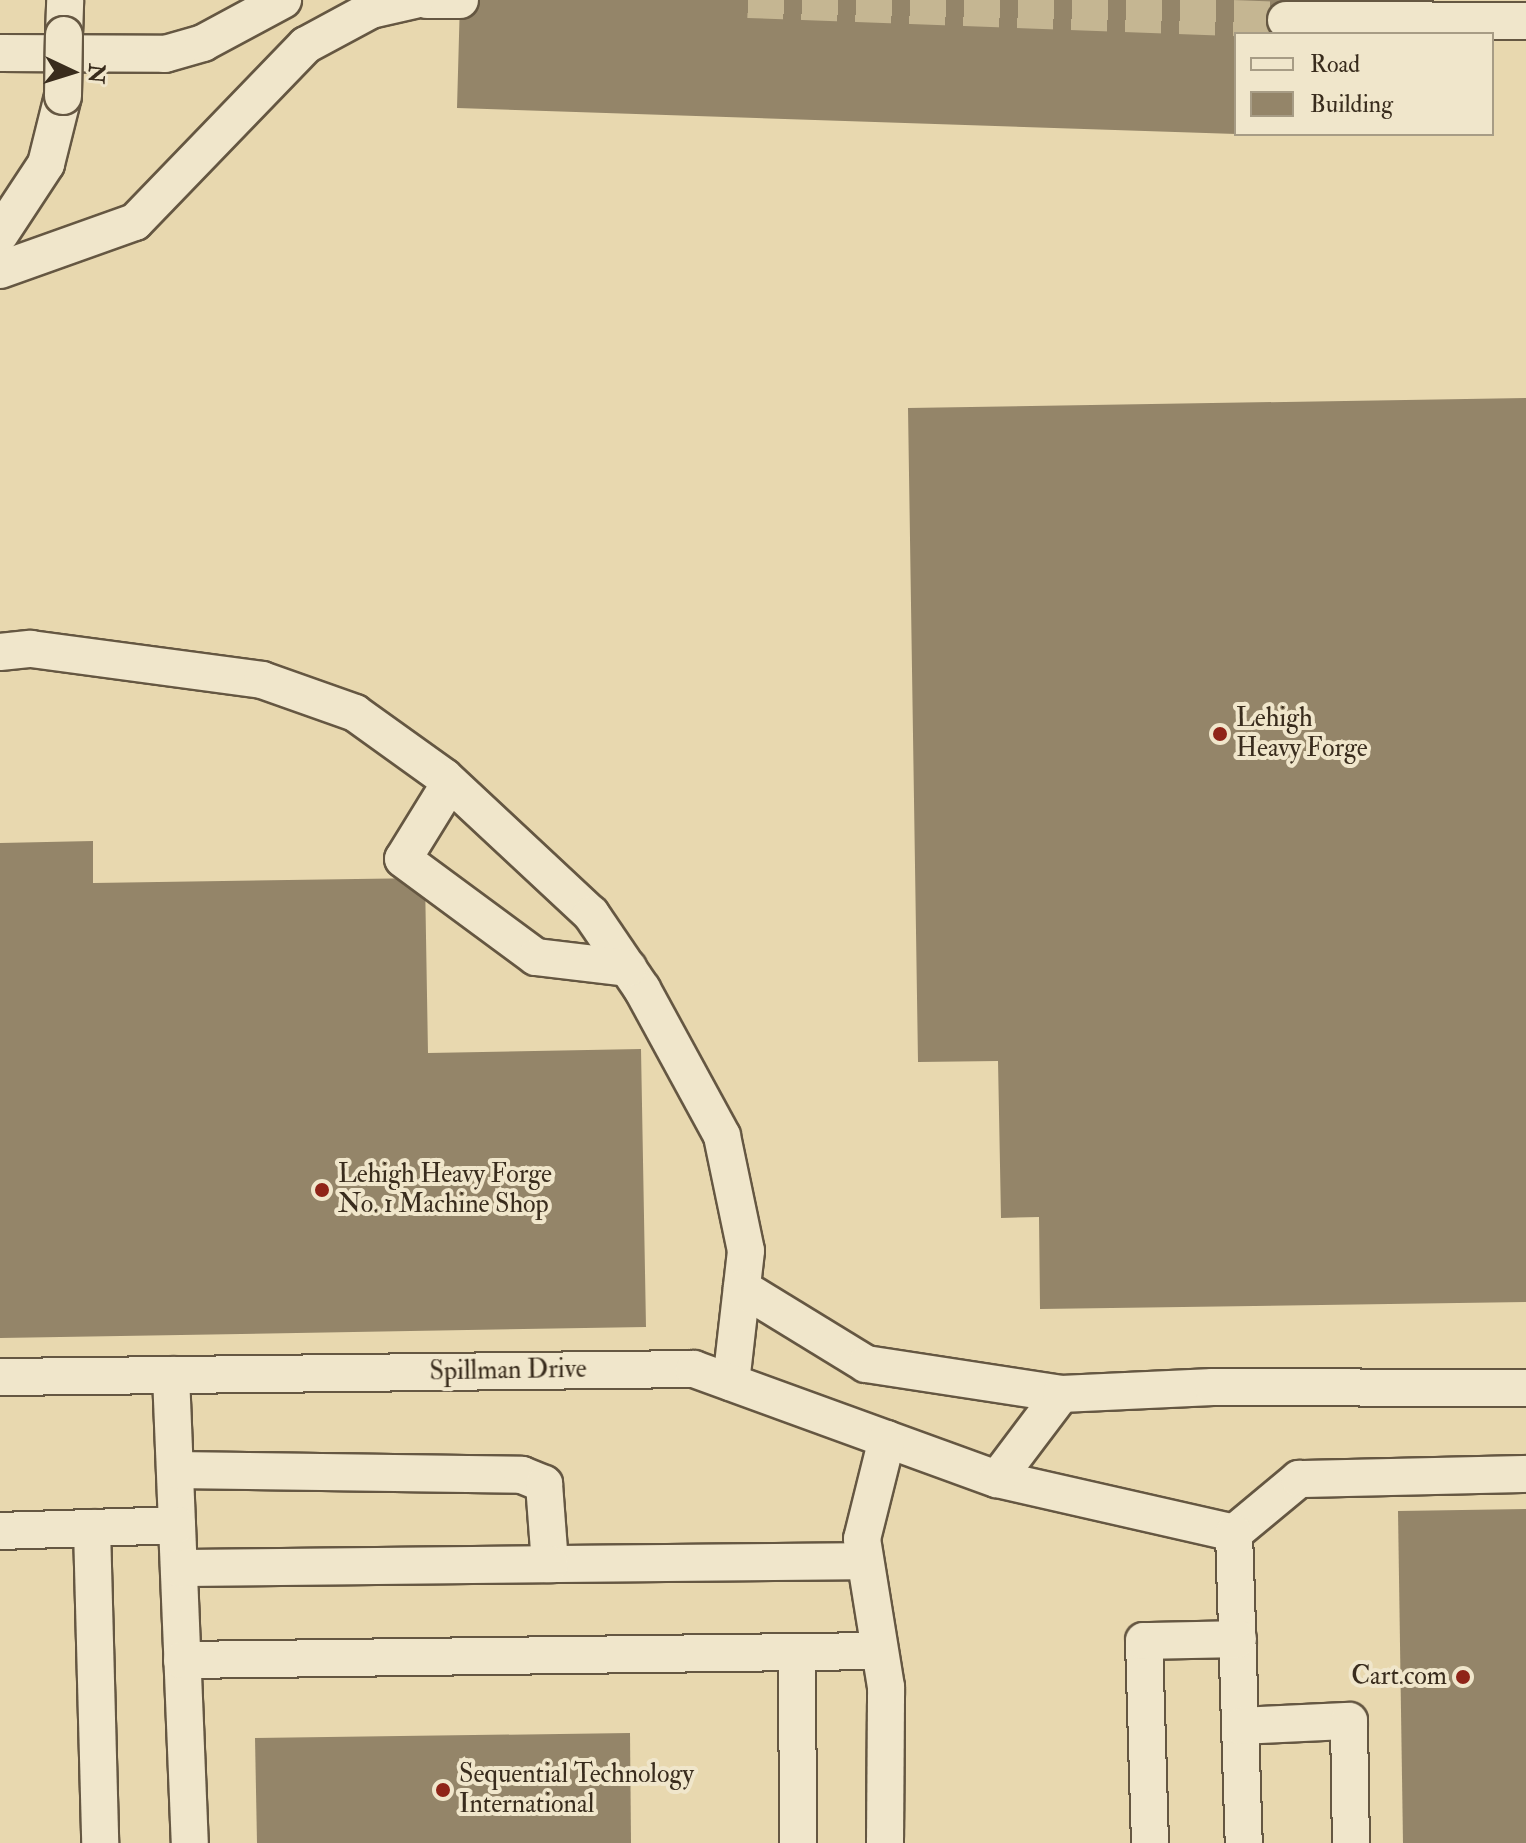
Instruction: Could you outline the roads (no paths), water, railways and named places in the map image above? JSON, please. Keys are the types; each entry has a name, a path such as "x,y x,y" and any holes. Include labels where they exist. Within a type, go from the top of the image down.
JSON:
{"street":[{"path":"0,53 165,54 203,43 283,0"},
{"path":"0,270 135,222 306,45 371,10 415,0"},
{"path":"427,0 460,0"},
{"path":"0,234 46,164 63,96 64,17"},
{"path":"1286,20 1526,21"},
{"path":"0,652 31,649 262,680 355,713 450,783 591,914 628,968 722,1136 746,1251 731,1382"},
{"path":"450,783 403,859 536,957 628,968"},
{"path":"742,1288 866,1364 1061,1394 1213,1387 1526,1388"},
{"name":"Spillman Drive","path":"0,1377 694,1369 997,1479 1234,1533"},
{"path":"171,1375 190,1843"},
{"path":"997,1479 1061,1394"},
{"path":"885,1843 886,1687 862,1539 887,1439"},
{"path":"175,1470 522,1475 544,1484 550,1564"},
{"path":"1244,1843 1234,1533 1299,1479 1526,1474"},
{"path":"0,1531 177,1525"},
{"path":"92,1528 100,1843"},
{"path":"179,1568 864,1561"},
{"path":"1150,1843 1144,1641 1238,1639"},
{"path":"182,1660 878,1651"},
{"path":"797,1652 798,1843"},
{"path":"1241,1726 1349,1721 1351,1843"}],"tunnel":[{"path":"748,0 1286,20"}],"place":[{"name":"Lehigh Heavy Forge","path":"1220,734"},
{"name":"Lehigh Heavy Forge No. 1 Machine Shop","path":"322,1190"},
{"name":"Cart.com","path":"1463,1677"},
{"name":"Sequential Technology International","path":"443,1790"}]}
